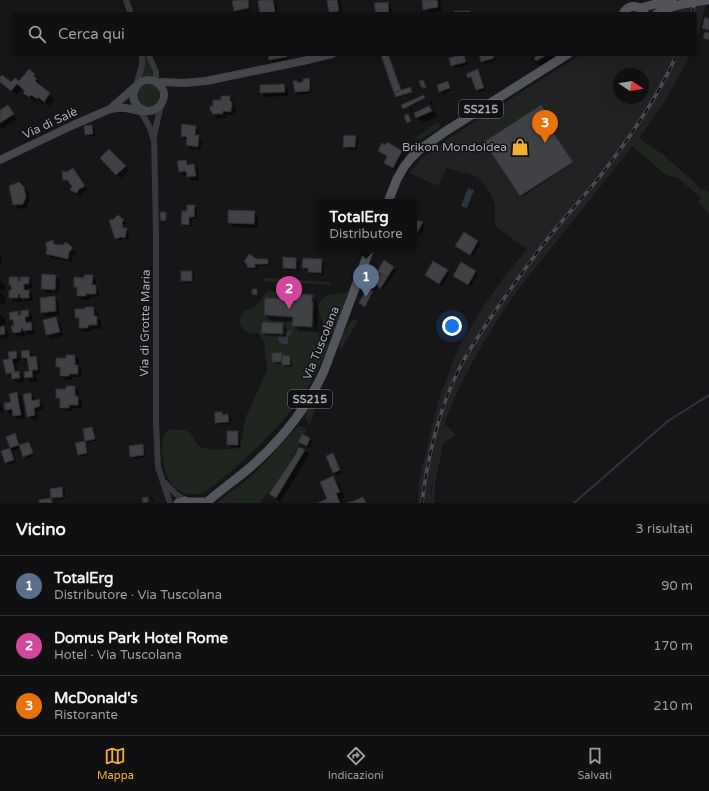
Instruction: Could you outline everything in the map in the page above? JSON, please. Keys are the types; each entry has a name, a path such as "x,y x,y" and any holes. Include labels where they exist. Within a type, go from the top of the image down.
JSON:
{"main road":[{"path":"624,12 626,9 633,6 643,11 672,0"},
{"path":"659,12 670,7 707,0"},
{"path":"159,82 164,95 161,105 152,110 142,109 135,102 133,92 143,81 148,80 184,83 206,81 324,56"},
{"name":"SS215","path":"389,199 404,167 410,158 422,147 564,56"},
{"name":"Via di Salè","path":"0,160 110,109 136,87"},
{"name":"Via di Salè","path":"110,109 142,109"},
{"name":"Via Tuscolana","path":"206,503 270,449 308,402 324,371 369,251"},
{"path":"187,502 206,503"}],"street":[{"path":"126,0 130,12"},
{"path":"136,87 142,66 142,56"},
{"path":"149,56 159,82"},
{"name":"Via di Grotte Maria","path":"161,105 154,141 156,234 156,422 158,464 170,503"},
{"name":"Via di Grotte Maria","path":"142,109 154,141"},
{"path":"164,482 176,495 187,502"}],"shaded area":[{"path":"706,5 697,39 697,12 669,12"},
{"path":"145,56 154,76 146,76 141,78"},
{"path":"579,56 690,56 664,103 639,138 517,291 483,343 460,386 444,424 431,488 431,503 418,503 419,480 438,401 459,347 486,302 527,249 495,226 495,205 490,193 483,183 475,176 447,168 438,186 409,173 422,158 440,144"},
{"path":"594,56 610,56 616,61 613,63 610,60 605,64 598,64 594,59 578,68"},
{"path":"636,56 643,56 642,62 637,66 631,65 625,59 629,57 635,58"},
{"path":"571,61 573,64 554,77 541,80"},
{"path":"541,80 530,95 527,97 523,92 484,117 488,122 484,124 476,123 472,125 467,136 463,131 425,157 428,161 424,164 419,162 440,144"},
{"path":"148,84 156,88 160,96 156,104 148,108 140,104 136,96 140,88"},
{"path":"537,100 549,103 558,102 560,104 560,108 555,105 546,110 542,104 497,133 493,127 530,103 529,102"},
{"path":"438,122 440,127 420,140 415,138"},
{"path":"639,138 662,154 700,189 709,192 709,213 700,204 699,201 701,198 678,178 666,175 632,146"},
{"path":"468,188 474,190 467,208 461,206"},
{"path":"265,278 330,282 331,284 265,281"},
{"path":"267,291 315,294 314,322 319,335 329,344 306,390 288,415 268,437 208,490 193,495 184,493 173,486 166,473 162,452 165,433 174,429 187,431 199,446 205,448 240,448 245,419 267,370 264,342 258,333 250,334 243,329 240,318 244,311 252,308 261,301","holes":["295,294 312,295 312,327 292,326 293,317 264,315 265,298 290,299 291,302 295,302","262,322 283,323 283,334 261,333","291,330 293,332 289,335 289,341 286,345 280,343 278,341 278,337 285,335"]},
{"path":"348,292 334,333 331,333 325,326 319,311 320,302 323,298 328,296"},
{"path":"353,320 358,321 340,351 340,343 343,334 347,326"},
{"path":"291,330 293,332 288,337 288,344 281,344 278,337 281,335 285,336 287,332"},
{"path":"321,393 310,424 306,419 307,413"},
{"path":"444,424 456,435 443,443 435,484 434,503 431,503 434,473"},
{"path":"298,426 304,427 306,430 304,435 301,434 298,442 300,443 292,458 260,503 217,503 260,468"}],"building":[{"path":"248,0 249,8 234,11 232,1"},
{"path":"273,0 275,12 260,12 258,1"},
{"path":"327,0 337,0 339,11 329,12"},
{"path":"422,0 437,0 438,7 423,10"},
{"path":"388,2 389,12 376,12 374,3"},
{"path":"454,11 470,11 470,12"},
{"path":"705,17 709,19 709,30 702,28"},
{"path":"705,32 709,33 709,40 703,38"},
{"path":"268,56 287,57 269,60"},
{"path":"381,56 389,56 401,90 394,93"},
{"path":"464,56 466,62 451,66 449,58"},
{"path":"480,56 494,56 494,58 481,62"},
{"path":"535,56 545,56 536,61 534,58"},
{"path":"29,69 35,74 33,76 37,79 35,81 50,93 44,102 38,97 37,99 31,95 29,97 23,93 25,91 17,84 11,91 0,82 0,77 2,75 11,82 15,78 19,81"},
{"path":"478,69 484,88 476,90 471,77 468,78 466,74"},
{"path":"309,78 309,91 295,92 293,81 297,81 298,83 303,82 303,79"},
{"path":"423,80 426,87 422,88 419,81"},
{"path":"448,81 450,88 439,92 437,85"},
{"path":"284,84 285,92 260,93 260,85"},
{"path":"410,87 412,92 396,97 394,93"},
{"path":"424,95 425,98 403,109 401,105"},
{"path":"221,96 230,96 230,101 232,102 231,112 223,111 223,114 212,114 212,111 210,111 210,106 213,106 213,100 221,100"},
{"path":"8,105 14,114 0,123 0,110"},
{"path":"541,105 548,115 543,118 573,162 520,196 484,142"},
{"path":"429,106 432,111 416,118 414,113"},
{"path":"408,114 411,121 407,123 404,116"},
{"path":"182,124 196,126 195,135 199,135 198,147 186,145 187,137 181,136"},
{"path":"92,125 93,134 85,135 84,126"},
{"path":"344,135 356,136 355,147 343,147"},
{"path":"387,142 402,151 393,168 384,163 387,156 378,151 382,143 385,145"},
{"path":"109,149 126,166 116,175 100,158"},
{"path":"186,160 187,165 194,164 196,176 187,177 186,171 179,172 177,161"},
{"path":"73,168 85,186 79,189 77,193 70,190 72,186 67,180 63,180 62,171 67,172"},
{"path":"19,182 24,187 26,197 23,204 13,205 9,186"},
{"path":"187,205 195,205 194,217 189,217 189,225 181,224 182,211 187,211"},
{"path":"228,210 255,211 254,224 228,223"},
{"path":"160,212 166,212 166,220 161,221"},
{"path":"118,215 124,220 122,222 123,228 127,228 125,238 121,237 115,239 109,220 114,219"},
{"path":"417,220 423,222 417,233"},
{"path":"464,232 478,241 470,255 455,246"},
{"path":"53,240 54,244 63,245 66,242 73,248 69,252 68,259 46,254 47,248 45,243"},
{"path":"249,254 257,259 268,259 268,264 255,264 255,268 247,267 247,264 244,262"},
{"path":"283,257 296,258 296,269 283,268"},
{"path":"303,258 322,259 321,273 308,272 308,268 302,268"},
{"path":"384,260 394,267 387,278 377,272"},
{"path":"433,261 448,270 439,284 425,275"},
{"path":"461,262 476,271 468,285 453,276"},
{"path":"181,271 192,271 192,281 181,281"},
{"path":"42,274 56,275 55,290 41,289"},
{"path":"380,274 387,278 380,289 375,281"},
{"path":"84,275 93,275 92,285 96,285 96,294 77,296 77,287 74,287 74,277 84,278"},
{"path":"9,277 18,277 18,281 20,281 20,277 29,277 29,284 24,284 24,290 29,290 29,298 20,298 20,294 18,295 18,298 9,298 9,290 12,290 11,285 9,285"},
{"path":"367,288 373,291 365,307 359,303"},
{"path":"252,289 257,289 257,295 252,294"},
{"path":"295,294 312,295 312,327 292,326 293,317 264,315 265,298 291,299 291,302 295,302"},
{"path":"55,296 56,311 41,313 40,298"},
{"path":"85,307 94,307 94,316 97,316 97,325 88,325 88,328 79,328 79,318 75,318 75,309 85,309"},
{"path":"28,310 29,316 25,317 26,323 31,322 32,330 23,331 23,328 21,329 21,332 13,333 11,326 14,325 13,320 10,320 9,313 18,311 18,315 21,315 20,311"},
{"path":"56,317 60,332 46,335 43,320"},
{"path":"262,322 283,323 283,334 261,333"},
{"path":"4,326 5,334 0,335 0,327"},
{"path":"29,350 30,357 36,356 38,370 32,370 33,377 25,378 24,372 29,371 27,358 22,358 21,351"},
{"path":"16,351 17,358 12,359 15,372 19,371 20,378 12,379 11,373 6,374 3,360 9,359 8,352"},
{"path":"272,353 282,353 281,362 272,362"},
{"path":"66,355 75,355 75,365 78,365 78,374 60,376 60,367 56,367 56,358 66,358"},
{"path":"282,355 290,356 290,365 282,365"},
{"path":"66,386 75,386 75,396 78,396 78,405 69,405 69,408 60,408 60,398 56,398 56,389 66,389"},
{"path":"17,392 21,415 13,416 12,409 5,410 4,403 11,402 9,394"},
{"path":"31,393 32,401 39,399 40,406 34,408 35,415 27,417 23,394"},
{"path":"215,412 222,412 222,415 228,414 229,422 215,423"},
{"path":"92,427 95,439 85,441 83,429"},
{"path":"227,431 238,431 238,445 227,445"},
{"path":"15,433 19,445 10,448 6,437"},
{"path":"302,434 310,438 307,446 298,442"},
{"path":"85,441 87,453 78,455 75,443"},
{"path":"29,442 33,453 23,457 19,445"},
{"path":"143,444 144,455 130,457 129,446"},
{"path":"299,447 305,450 276,498 269,494"},
{"path":"10,448 14,460 5,463 1,451"},
{"path":"333,453 340,470 333,473 326,456"},
{"path":"333,476 340,492 336,493 340,503 317,503 327,499 320,482"},
{"path":"62,487 63,497 51,498 50,489"},
{"path":"148,497 148,502 143,503 142,498"},
{"path":"363,497 366,503 348,503"},
{"path":"51,498 52,503 39,503 39,500"}],"waterway":[{"path":"574,503 668,421 709,395"}],"railway":[{"path":"693,12 696,0"},
{"path":"422,503 427,469 440,417 452,384 467,354 491,317 531,261 553,232 598,179 631,134 651,103 676,56"}],"place":[{"name":"McDonald's","path":"545,143"},
{"name":"Brikon MondoIdea","path":"520,147"},
{"name":"TotalErg","path":"366,297"},
{"name":"Domus Park Hotel Rome","path":"289,309"}]}
